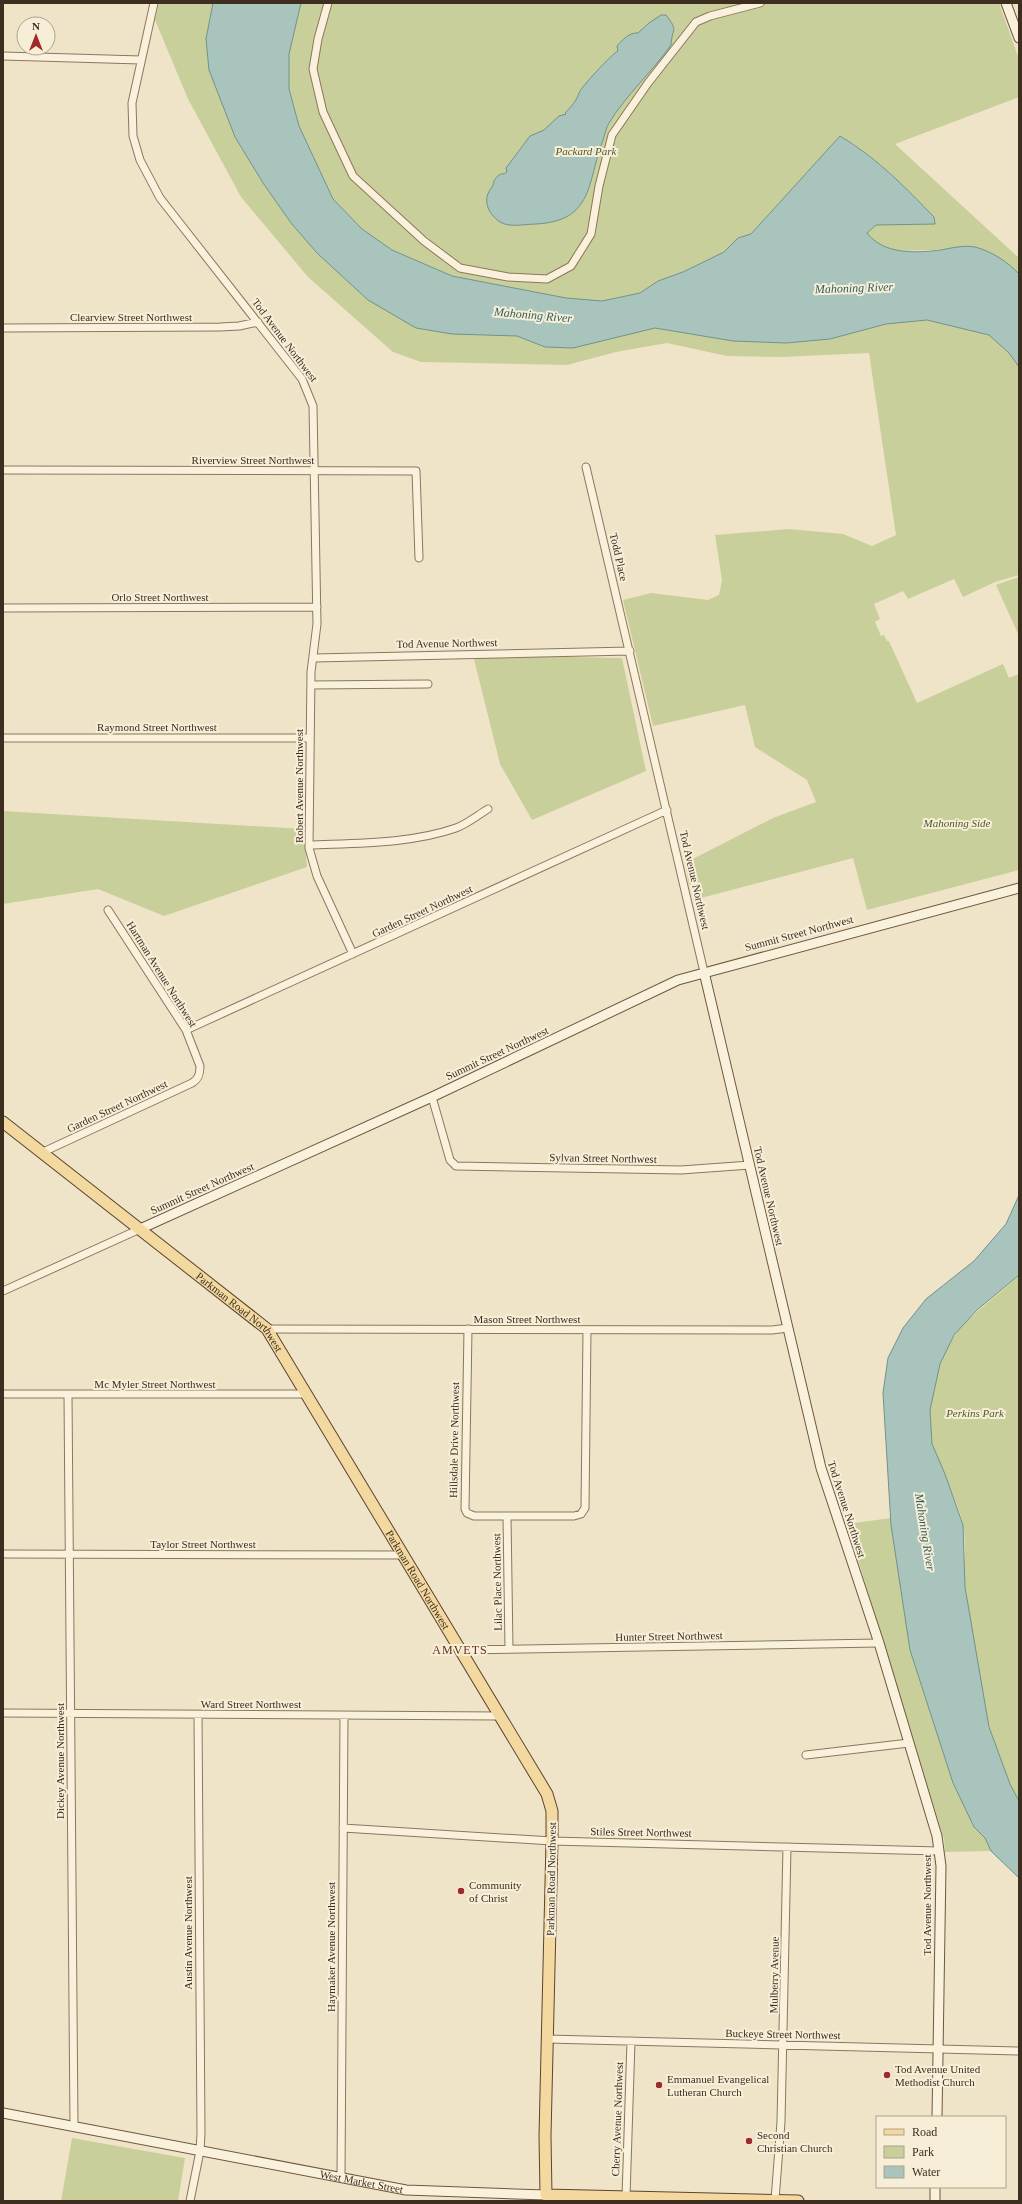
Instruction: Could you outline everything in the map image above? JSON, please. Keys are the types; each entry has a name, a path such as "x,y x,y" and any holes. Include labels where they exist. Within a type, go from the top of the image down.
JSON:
{"main road":[{"path":"1006,3 1019,38"},
{"name":"Summit Street Northwest","path":"140,1229 432,1097 668,984 704,972 1019,888"},
{"name":"Tod Avenue Northwest","path":"704,972 821,1468 879,1643 937,1836 941,1866 937,2116"},
{"name":"Parkman Road Northwest","path":"3,1122 267,1329 547,1794 552,1811 552,1841 547,2039 546,2198"},
{"name":"West Market Street","path":"3,2113 341,2178 425,2192 546,2198 626,2197 798,2201"},
{"path":"935,2188 935,2201"}],"street":[{"name":"Tod Avenue Northwest","path":"154,3 134,90 132,123 136,148 144,172 160,198 302,379 311,397 315,416 317,607 314,658 630,651 704,972"},
{"path":"328,3 318,39 313,69 323,112 353,176 424,241 460,268 508,277 546,279 571,266 591,234 599,186 612,135 648,83 696,22 710,16 760,3"},
{"path":"3,56 140,60"},
{"name":"Clearview Street Northwest","path":"3,328 220,327 238,326 258,322"},
{"name":"Todd Place","path":"586,467 630,651"},
{"name":"Riverview Street Northwest","path":"3,470 416,471 419,558"},
{"name":"Orlo Street Northwest","path":"3,608 317,607"},
{"name":"Robert Avenue Northwest","path":"314,658 311,685 309,844 317,876 353,954"},
{"path":"311,685 428,684"},
{"name":"Raymond Street Northwest","path":"3,738 310,738"},
{"path":"309,844 371,843 409,838 456,828 488,809"},
{"name":"Garden Street Northwest","path":"186,1030 667,810"},
{"name":"Hartman Avenue Northwest","path":"108,910 186,1030 200,1066 199,1075"},
{"name":"Garden Street Northwest","path":"41,1153 192,1083 199,1075"},
{"name":"Sylvan Street Northwest","path":"432,1097 450,1160 456,1166 681,1170 750,1165"},
{"name":"Summit Street Northwest","path":"3,1291 140,1229"},
{"name":"Mason Street Northwest","path":"267,1329 772,1330 788,1328"},
{"name":"Hillsdale Drive Northwest","path":"468,1329 464,1509 467,1513 474,1516 574,1516 581,1514 584,1511 587,1330"},
{"name":"Mc Myler Street Northwest","path":"3,1394 306,1394"},
{"name":"Dickey Avenue Northwest","path":"68,1395 74,2126"},
{"name":"Lilac Place Northwest","path":"507,1516 509,1649"},
{"name":"Taylor Street Northwest","path":"3,1554 402,1555"},
{"name":"Hunter Street Northwest","path":"460,1650 879,1643"},
{"name":"Ward Street Northwest","path":"3,1713 499,1716"},
{"name":"Austin Avenue Northwest","path":"190,2201 200,2151 198,1715"},
{"name":"Haymaker Avenue Northwest","path":"341,2178 344,1716"},
{"path":"806,1755 910,1743"},
{"name":"Stiles Street Northwest","path":"343,1828 552,1841 939,1851"},
{"name":"Mulberry Avenue","path":"775,2200 781,2122 787,1847"},
{"name":"Buckeye Street Northwest","path":"547,2039 1019,2051"},
{"name":"Cherry Avenue Northwest","path":"626,2197 631,2041"}],"green space":[{"name":"Mahoning Side","path":"159,3 213,3 206,39 209,70 235,137 263,183 291,223 317,253 490,334 517,336 545,347 655,328 733,341 786,343 830,339 886,324 927,320 989,335 1009,353 1019,367 1019,575 995,582 963,597 954,579 908,599 903,591 874,604 880,619 875,622 881,636 884,635 887,641 889,641 917,703 1003,664 1009,678 1019,674 1019,870 867,910 853,858 701,898 698,882 689,885 685,863 773,818 816,802 807,780 755,747 745,705 653,726 623,600 651,593 708,600 719,595 722,580 715,535 789,529 843,534 872,546 896,535 869,353 782,357 727,356 667,343 616,352 567,365 421,362 393,352 308,277 241,197 188,99 155,20"},
{"name":"Packard Park","path":"301,3 999,3 1019,59 1019,97 895,144 1019,258 1019,274 974,247 895,251 875,242 867,233 876,225 901,224 934,217 879,163 840,136 751,234 738,238 724,252 683,272 658,281 640,293 602,301 566,298 452,276 392,250 362,229 333,199 299,126 289,89 289,54"},
{"path":"1019,577 1019,636 996,585"},
{"path":"473,655 622,658 646,771 532,820 500,764"},
{"path":"3,811 304,829 307,867 164,916 98,889 3,904"},
{"name":"Perkins Park","path":"1019,1275 1019,1801 997,1752 982,1698 976,1669 965,1588 965,1539 963,1524 932,1445 929,1426 935,1383 940,1364 946,1350 963,1325"},
{"path":"891,1518 910,1650 953,1783 974,1827 985,1838 991,1851 945,1852 944,1839 847,1524"},
{"path":"72,2138 185,2158 178,2201 61,2201"}],"water":[{"name":"Mahoning River","path":"213,3 301,3 289,54 289,89 299,126 333,199 362,229 392,250 452,276 566,298 602,301 640,293 658,281 683,272 724,252 738,238 751,234 840,136 878,163 934,217 935,224 876,225 867,233 874,240 891,249 911,252 971,246 987,251 999,258 1010,265 1019,274 1019,367 1009,353 989,335 927,320 886,324 830,339 786,343 733,341 655,328 573,348 545,347 517,336 452,334 416,328 368,300 317,253 291,223 263,183 235,137 209,70 206,39"},
{"path":"661,15 666,15 674,27 671,45 616,112 609,123 590,184 585,197 578,207 569,216 555,221 518,225 508,225 500,222 487,206 487,196 496,178 507,172 506,168 530,136 544,130 559,116 566,114 565,113 574,103 585,84 618,51 617,46 621,41 629,35 638,33"},
{"name":"Mahoning River","path":"1019,1195 1019,1275 977,1310 954,1335 940,1364 930,1410 932,1444 945,1474 963,1525 965,1587 989,1727 1010,1784 1019,1801 1019,1878 991,1851 985,1838 974,1827 953,1783 910,1650 891,1525 883,1393 888,1358 903,1328 926,1299 974,1261 1006,1224"}],"place":[{"name":"Community of Christ","path":"461,1891"},
{"name":"Tod Avenue United Methodist Church","path":"887,2075"},
{"name":"Emmanuel Evangelical Lutheran Church","path":"659,2085"},
{"name":"Second Christian Church","path":"749,2141"}],"district":[{"name":"AMVETS","path":"460,1650"}]}
